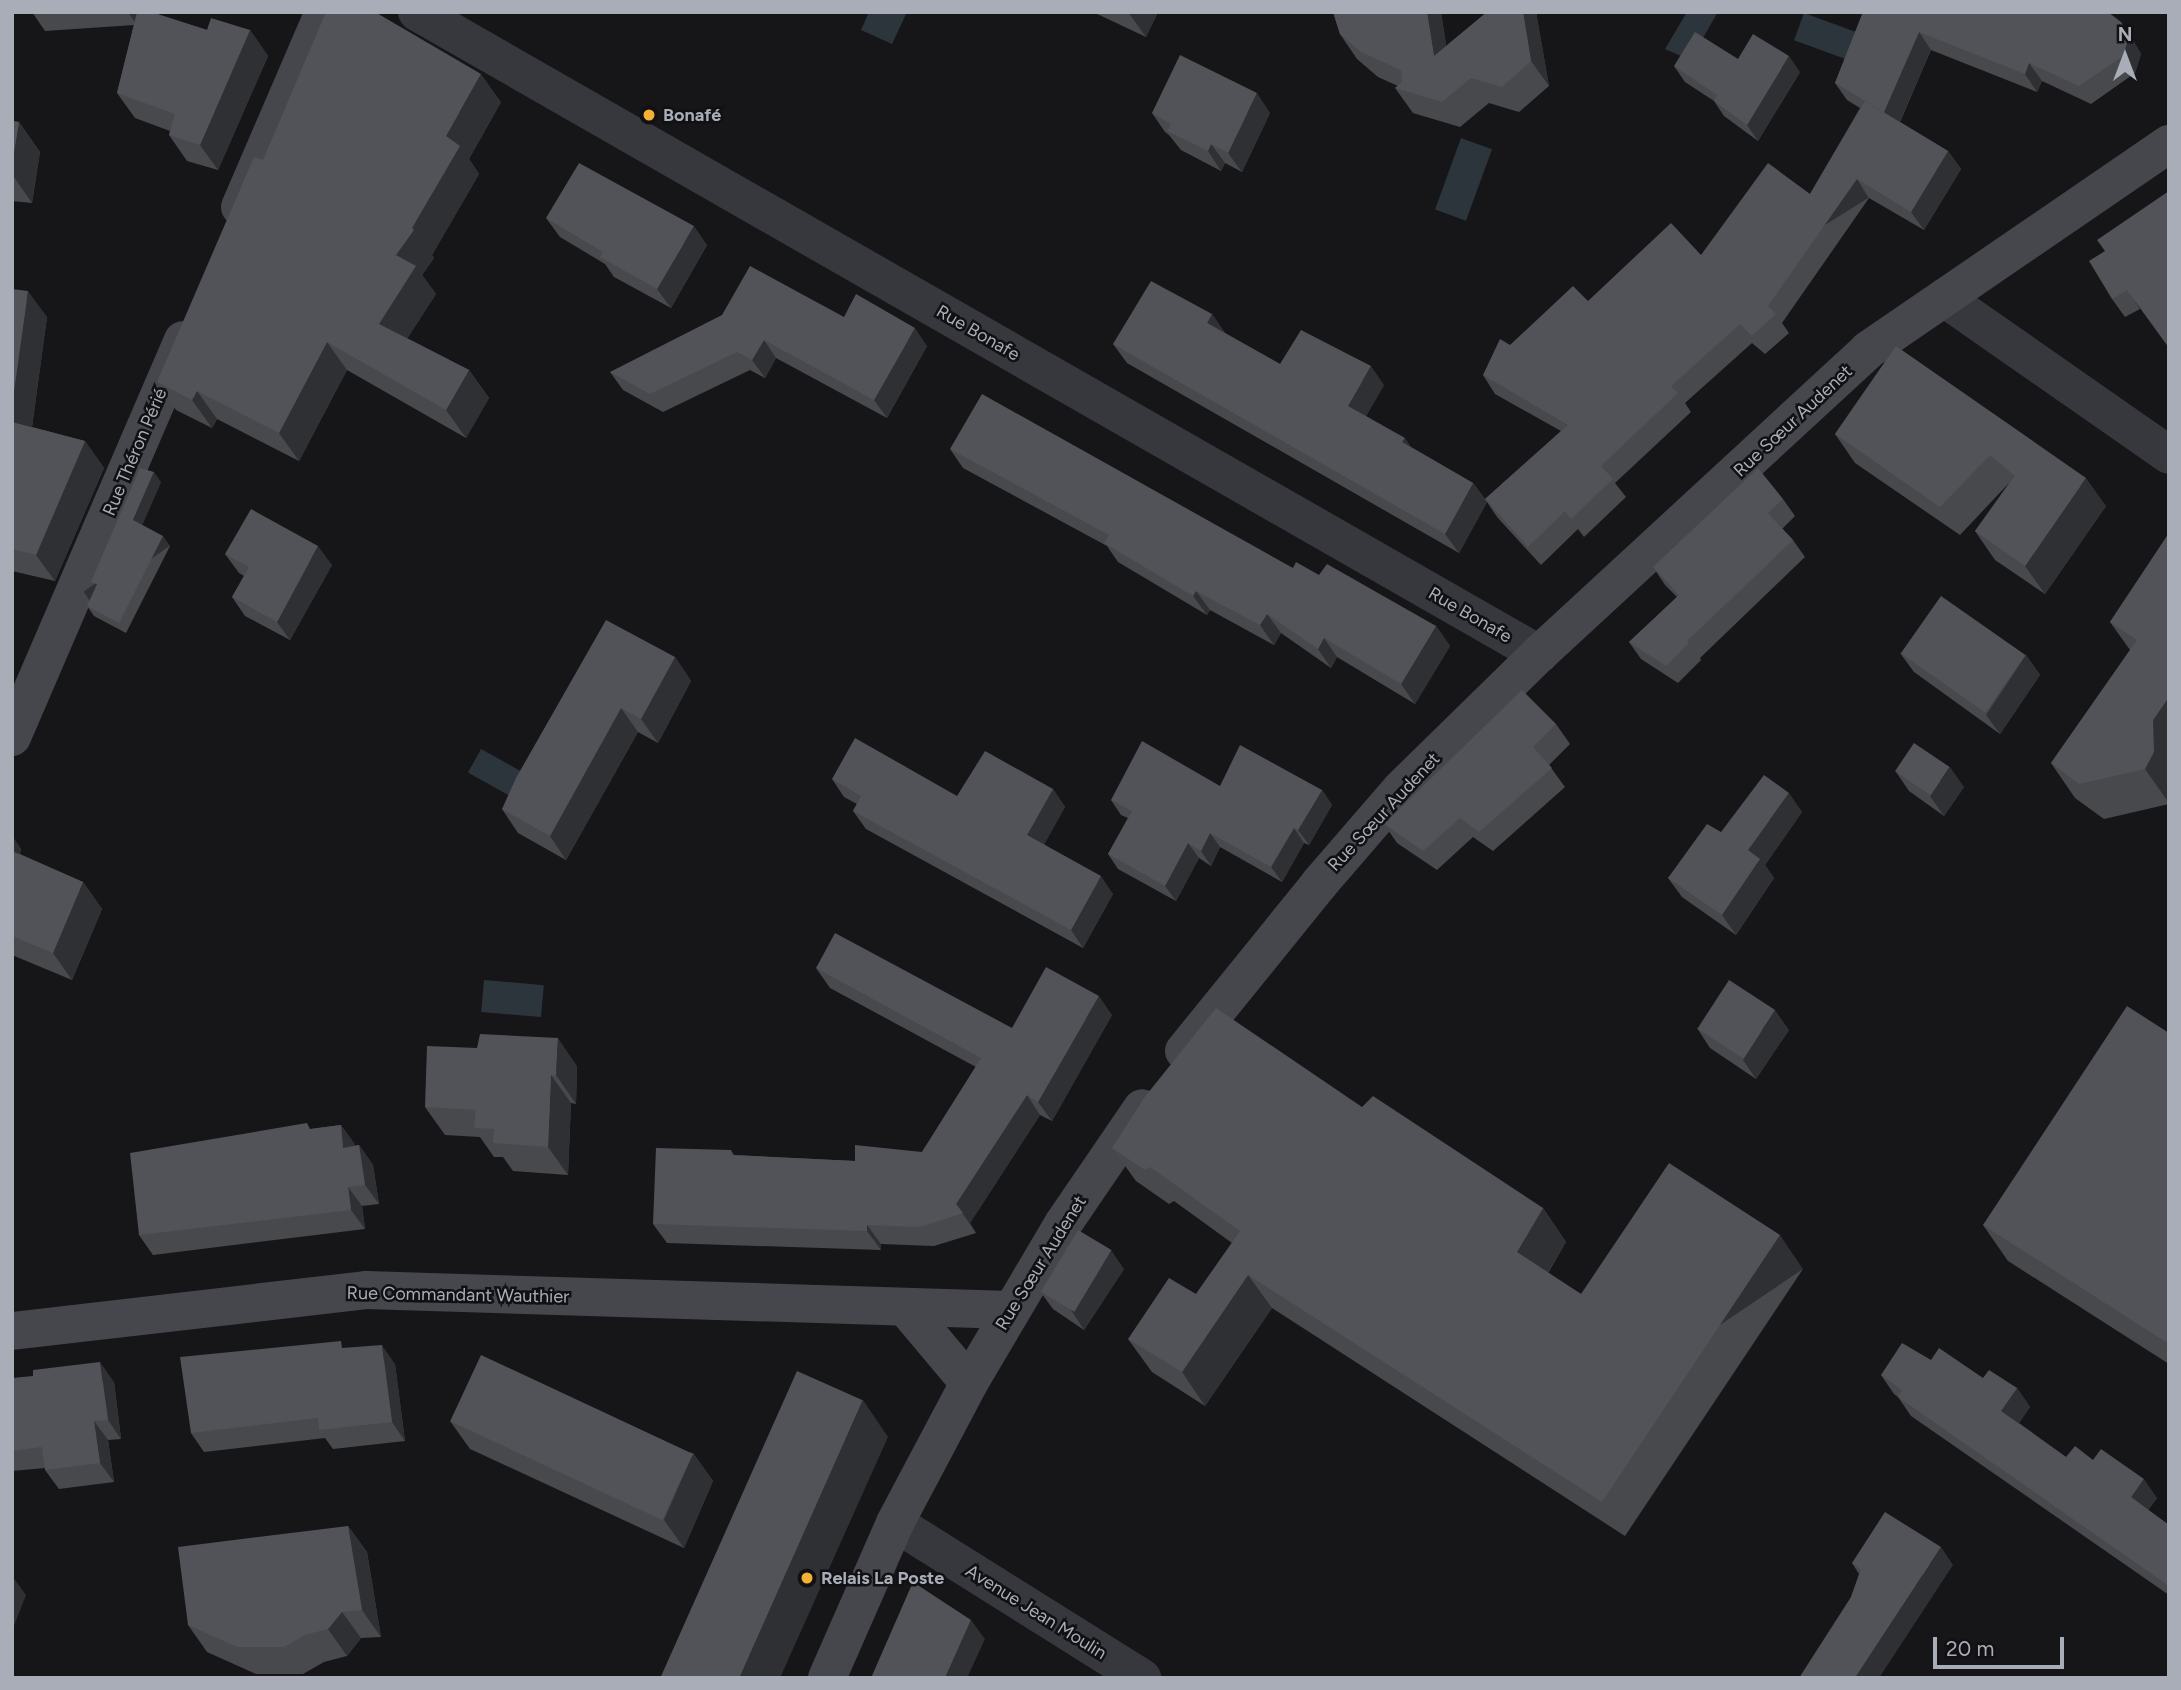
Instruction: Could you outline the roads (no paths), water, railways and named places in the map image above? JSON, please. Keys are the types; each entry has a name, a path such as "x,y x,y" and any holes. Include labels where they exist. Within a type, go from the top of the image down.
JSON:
{"street":[{"path":"226,241 324,12"},
{"name":"Rue Bonafe","path":"417,12 1539,654"},
{"name":"Rue Sœur Audenet","path":"827,1678 895,1523 1010,1310 1063,1224 1157,1087 1232,990 1401,789 1539,654 1868,350 2169,144"},
{"path":"1944,298 2169,455"},
{"name":"Rue Théron Périé","path":"12,737 198,304"},
{"name":"Rue Commandant Wauthier","path":"12,1331 366,1290 1010,1310"},
{"path":"906,1308 969,1383"},
{"name":"Avenue Jean Moulin","path":"895,1523 1142,1678"}],"place":[{"name":"Bonafé","path":"649,115"},
{"name":"Relais La Poste","path":"807,1578"}]}
